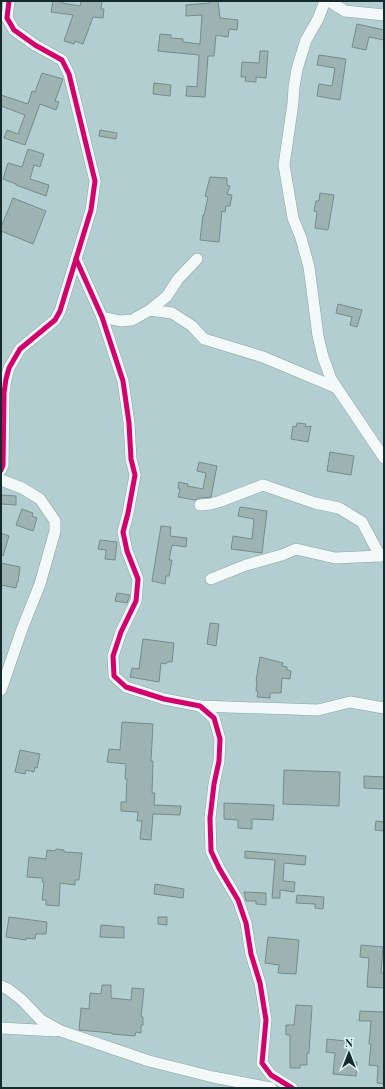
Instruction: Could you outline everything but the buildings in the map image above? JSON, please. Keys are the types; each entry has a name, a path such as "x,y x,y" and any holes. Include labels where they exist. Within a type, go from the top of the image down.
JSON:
{"street":[{"path":"1,470 3,465 4,393 9,368 20,349 54,320 60,311 91,210 95,181 69,74 62,60 14,30 8,18 9,1"},
{"path":"325,1 318,19 306,40 297,69 284,165 293,218 301,238 309,267 318,336 323,357 331,378 337,388 384,458"},
{"path":"329,1 346,11 384,15"},
{"path":"1,28 8,18"},
{"path":"76,259 102,317 123,381 129,423 131,459 135,475 123,532 127,551 138,579 136,601 120,632 113,656 114,676 126,687 164,699 200,706 318,710 350,702 384,708"},
{"path":"102,317 120,321 132,320 150,310 167,296 178,279 197,259"},
{"path":"150,310 172,313 192,326 204,339 263,357 337,388"},
{"path":"1,480 22,488 40,499 55,520 55,531 40,584 22,629 1,690"},
{"path":"200,505 221,501 263,485 315,503 339,508 362,522 382,555 335,558 296,549 282,555 246,565 211,579"},
{"path":"200,706 214,718 220,739 219,761 214,784 210,818 211,851 238,900 246,923 251,954 260,983 266,1020 262,1063 271,1075 292,1088"},
{"path":"1,986 22,1000 41,1020 61,1031 149,1061 213,1077 271,1088"},
{"path":"1,1028 61,1031"}],"cycle path":[{"path":"1,470 3,465 4,393 9,368 20,349 55,320 60,311 91,210 95,181 69,74 62,60 35,45 14,30 7,18 9,1"},
{"path":"76,259 102,317 123,381 129,423 131,459 135,475 123,532 127,551 138,579 136,601 121,632 113,656 114,676 126,687 164,699 200,706 214,718 220,739 219,761 214,784 210,818 211,851 238,900 246,923 251,954 260,983 266,1020 262,1063 271,1075 292,1088"}]}
